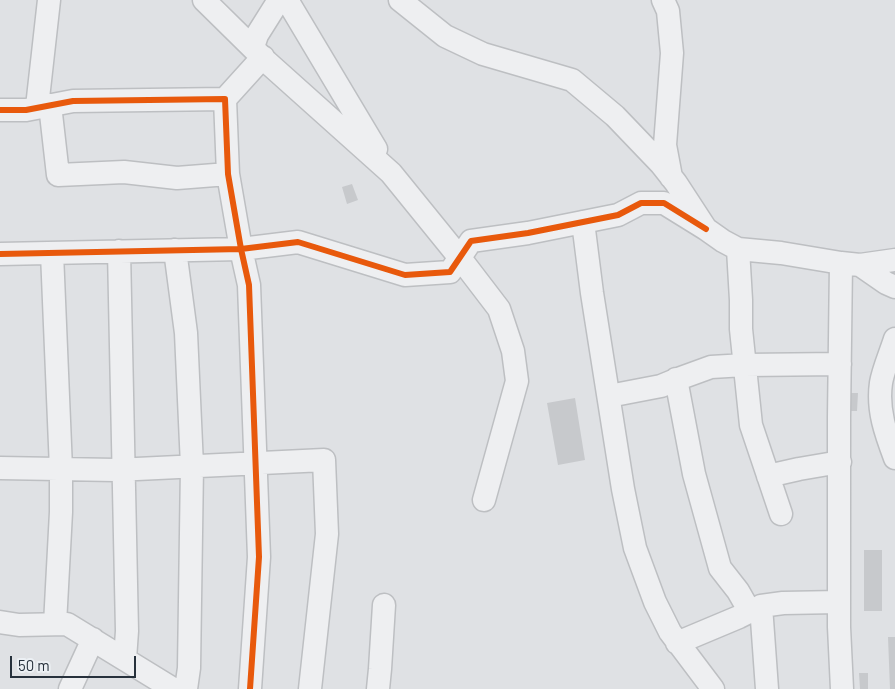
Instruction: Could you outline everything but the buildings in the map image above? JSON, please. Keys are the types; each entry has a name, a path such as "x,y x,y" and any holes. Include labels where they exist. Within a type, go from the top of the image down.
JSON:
{"street":[{"path":"48,0 44,106 58,175 124,172 177,178 228,174"},
{"path":"204,0 391,173"},
{"path":"250,689 259,557 249,285 228,174 225,99 258,52 257,35 279,0"},
{"path":"286,0 391,173 499,309 513,352 517,381 484,500"},
{"path":"400,0 445,36 476,51 572,80 615,116 660,164 706,229"},
{"path":"663,0 668,11 672,53 665,145 671,177"},
{"path":"0,110 26,110 73,101 225,99"},
{"path":"0,254 241,249 298,242 405,275 450,272 471,241 528,233 618,215 641,203 664,203 738,249 782,253 851,264 895,260"},
{"path":"584,222 592,293 635,548 654,602 670,632 713,689"},
{"path":"738,249 741,329 751,425 781,514"},
{"path":"175,250 186,333 192,466 189,668 186,689"},
{"path":"119,251 124,469 125,658"},
{"path":"52,252 61,469 61,512 55,624"},
{"path":"851,264 895,287"},
{"path":"842,689 839,602 840,364 851,264"},
{"path":"895,339 881,382 880,407 885,431 895,458"},
{"path":"609,396 662,386 711,367 840,364"},
{"path":"676,380 694,474 720,568 755,609 768,689"},
{"path":"0,468 124,469 324,460 327,534 310,689"},
{"path":"768,476 840,462"},
{"path":"677,643 755,609 783,603 839,602"},
{"path":"378,689 384,605"},
{"path":"0,622 20,625 68,624 125,658 149,682 173,689"},
{"path":"70,689 92,639"}],"cycle path":[{"path":"0,110 26,110 73,101 225,99 228,174 249,285 259,557 250,689"},
{"path":"0,254 241,249 298,242 405,275 450,272 471,241 528,233 618,215 641,203 664,203 706,229"}]}
